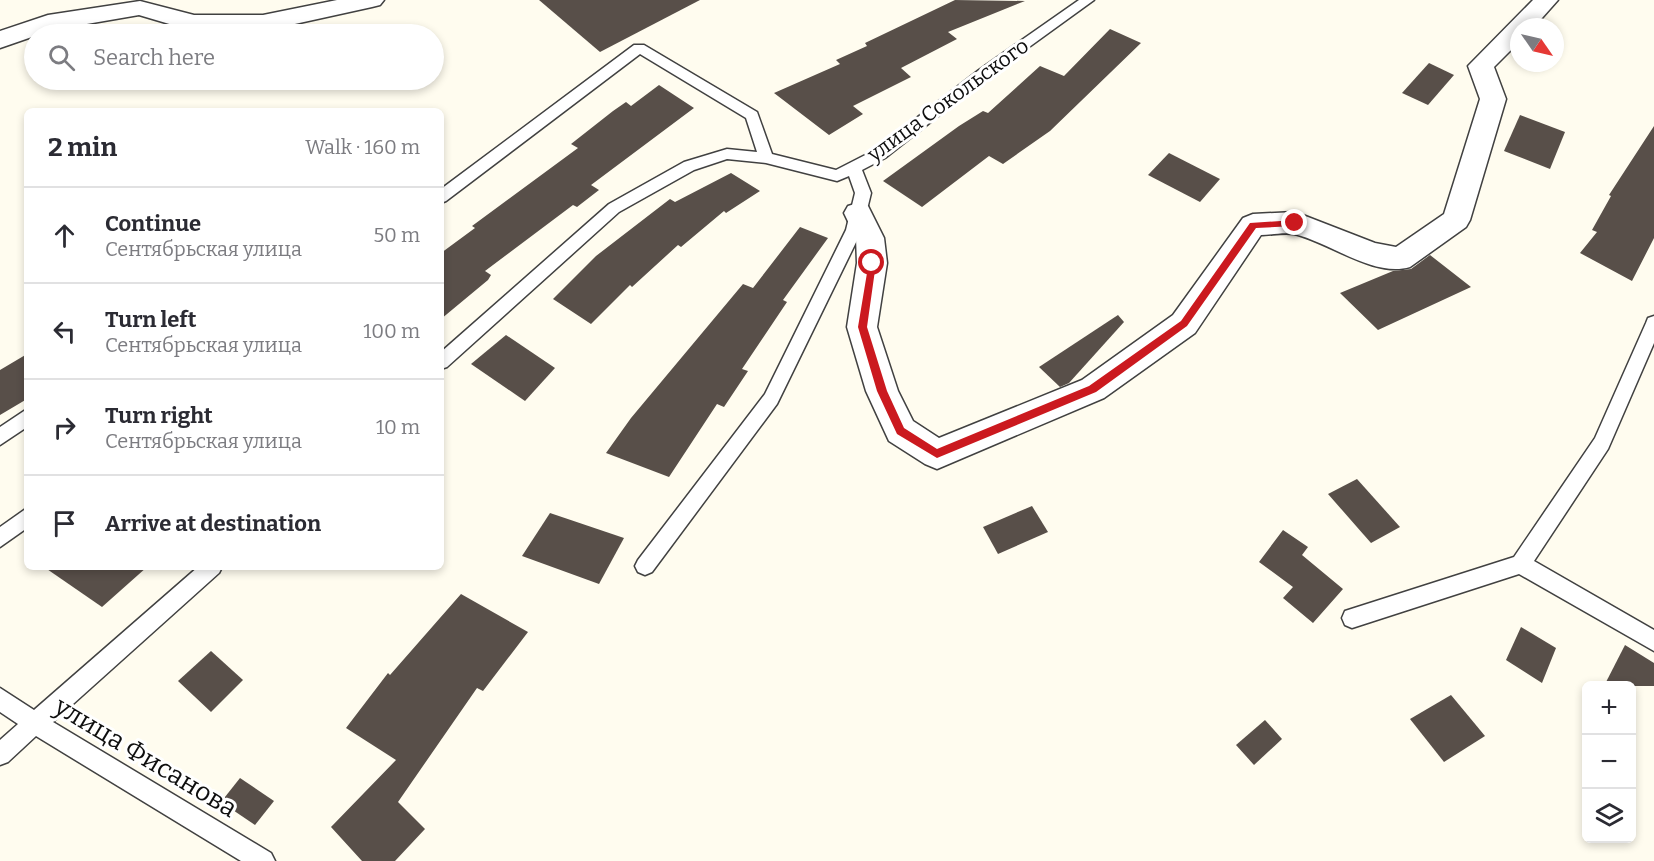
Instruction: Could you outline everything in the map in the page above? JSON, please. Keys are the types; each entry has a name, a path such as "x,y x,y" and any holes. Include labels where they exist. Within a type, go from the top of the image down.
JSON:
{"street":[{"path":"45,24 140,8 192,23 263,23 372,0"},
{"path":"1529,18 1546,0"},
{"path":"0,40 24,32"},
{"path":"858,213 870,238 872,263 862,327 882,391 901,431 937,454 1093,389 1184,324 1253,225 1295,223 1371,253 1400,259 1456,220 1493,99 1480,66 1510,38"}],"lane":[{"name":"улица Сокольского","path":"444,359 614,208 689,166 727,154 766,158 837,176 880,154 984,73 1088,0"},
{"path":"444,194 639,48 752,115 766,158"},
{"path":"645,566 771,399 854,230 863,193 853,167"},
{"path":"1352,618 1521,564 1602,443 1654,323"},
{"path":"0,437 24,419"},
{"path":"0,538 24,519"},
{"path":"1521,564 1654,640"},
{"path":"0,753 36,724 209,570"},
{"name":"улица Фисанова","path":"0,699 36,724 263,861"}],"building":[{"path":"539,0 700,0 600,52"},
{"path":"955,0 1025,1 948,32 957,39 901,68 911,77 853,106 863,114 829,135 774,93 840,64 836,60 867,46 865,43"},
{"path":"1110,29 1141,43 1050,131 1003,164 989,156 922,207 883,181 959,126 983,111 988,113 1040,66 1064,76"},
{"path":"1429,63 1454,75 1428,105 1402,93"},
{"path":"659,85 694,108 591,185 599,190 577,207 573,205 485,271 491,275 488,280 444,317 444,251 475,228 472,226 578,148 571,144 613,111 626,102 631,106"},
{"path":"1520,115 1565,132 1550,169 1504,151"},
{"path":"1654,126 1654,238 1632,281 1580,253 1597,232 1592,230 1611,196 1609,195"},
{"path":"1169,153 1220,179 1200,202 1148,175"},
{"path":"731,173 760,191 726,213 724,211 681,247 678,245 632,287 630,285 591,324 553,299 596,256 670,199 675,202"},
{"path":"800,227 828,238 783,300 787,302 742,369 748,371 724,407 717,404 669,477 606,453 631,418 743,284 753,288"},
{"path":"1430,255 1471,287 1378,330 1340,293 1393,271 1411,269"},
{"path":"1118,315 1124,322 1069,383 1060,387 1039,367"},
{"path":"506,335 555,368 525,401 471,364"},
{"path":"24,356 24,401 0,415 0,370"},
{"path":"1357,479 1400,527 1371,543 1328,494"},
{"path":"1032,506 1048,532 998,554 983,527"},
{"path":"550,513 624,538 599,584 522,556"},
{"path":"1283,530 1308,547 1302,555 1343,589 1313,623 1283,598 1293,587 1259,562"},
{"path":"48,570 144,570 102,607"},
{"path":"461,594 528,632 483,691 477,688 398,802 425,829 395,861 362,861 331,827 396,760 346,728 388,673 390,675"},
{"path":"1521,627 1556,648 1542,683 1506,660"},
{"path":"1625,645 1654,663 1654,686 1636,686 1636,681 1607,681"},
{"path":"211,651 243,680 211,712 178,681"},
{"path":"1451,695 1485,736 1444,762 1410,719"},
{"path":"1265,720 1282,739 1254,765 1236,745"},
{"path":"240,778 274,801 255,825 221,802"}],"route":[{"path":"872,263 862,327 882,391 901,431 937,454 1093,389 1184,324 1253,225 1295,223"}]}
